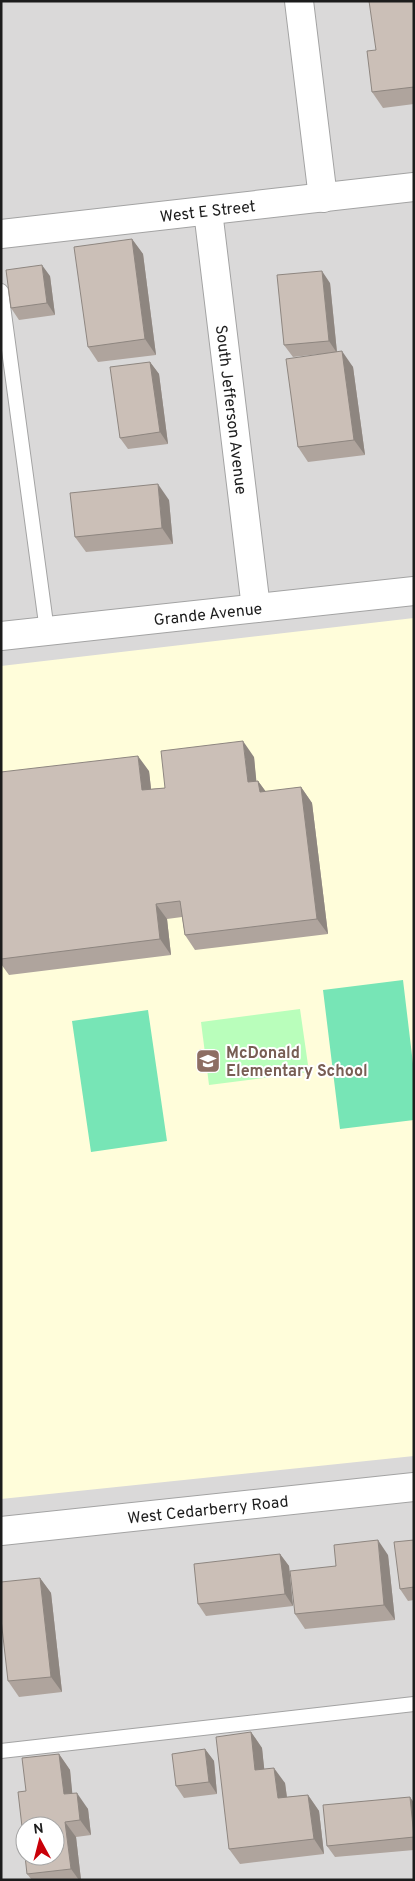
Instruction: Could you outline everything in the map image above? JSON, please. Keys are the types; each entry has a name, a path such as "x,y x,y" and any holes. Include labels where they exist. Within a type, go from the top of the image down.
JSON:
{"street":[{"path":"299,1 323,198"},
{"name":"West E Street","path":"1,234 414,187"},
{"name":"South Jefferson Avenue","path":"208,211 256,608"},
{"name":"Grande Avenue","path":"1,636 414,591"},
{"name":"West Cedarberry Road","path":"1,1532 414,1487"}],"lane":[{"path":"1,291 47,631"},
{"path":"1,1751 414,1704"}],"shaded area":[{"path":"1,1 414,1 414,1880 1,1880"},
{"name":"McDonald Elementary School","path":"414,618 414,1456 1,1499 1,666"}],"green space":[{"path":"403,980 414,1072 414,1120 340,1129 323,990"},
{"path":"300,1009 309,1072 209,1085 201,1022"},
{"path":"148,1010 167,1141 91,1152 72,1021"}],"building":[{"path":"369,1 414,1 414,87 372,92 367,51 376,50"},
{"path":"132,239 145,339 88,347 74,247"},
{"path":"42,265 47,303 11,308 6,270"},
{"path":"322,271 329,341 284,345 277,275"},
{"path":"342,351 354,440 298,447 286,359"},
{"path":"150,362 160,432 120,438 110,367"},
{"path":"158,484 162,528 75,537 70,493"},
{"path":"243,741 248,782 258,781 260,792 301,787 317,919 185,935 180,901 156,904 160,939 1,959 1,772 138,756 142,790 165,788 161,751"},
{"path":"378,1540 384,1605 295,1614 290,1571 336,1566 334,1545"},
{"path":"414,1540 414,1587 400,1589 394,1542"},
{"path":"280,1554 285,1594 198,1604 194,1564"},
{"path":"40,1578 51,1677 8,1681 1,1619 1,1582"},
{"path":"251,1732 255,1770 274,1768 278,1798 308,1795 314,1839 229,1849 216,1737"},
{"path":"205,1749 209,1782 176,1786 172,1754"},
{"path":"59,1754 64,1794 77,1793 80,1820 65,1822 65,1816 21,1816 18,1792 26,1791 22,1758"},
{"path":"410,1797 414,1837 327,1846 323,1805"},
{"path":"65,1822 71,1869 27,1874 26,1866 65,1866"}],"place":[{"name":"McDonald Elementary School","path":"208,1061"}]}
